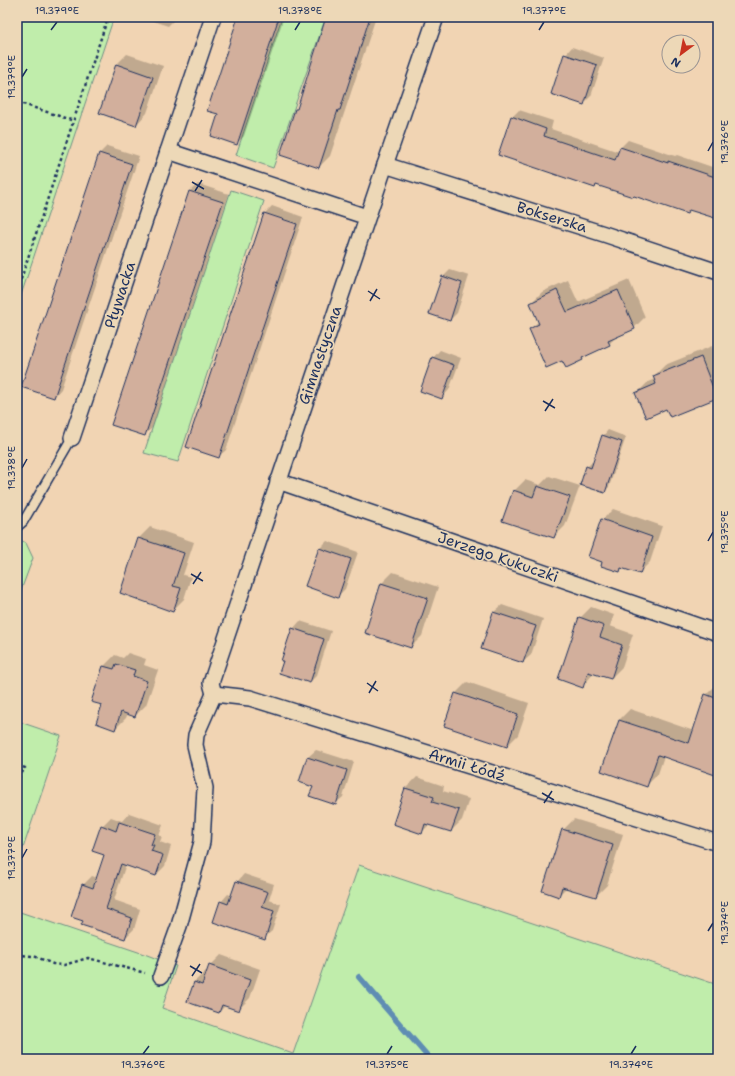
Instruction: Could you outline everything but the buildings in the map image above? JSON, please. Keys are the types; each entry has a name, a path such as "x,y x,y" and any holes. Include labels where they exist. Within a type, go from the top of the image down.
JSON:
{"street":[{"name":"Pływacka","path":"72,438 213,17"},
{"name":"Gimnastyczna","path":"214,694 211,683 367,217 436,17"},
{"path":"168,151 367,217"},
{"name":"Bokserska","path":"385,165 604,234 718,272"},
{"name":"Jerzego Kukuczki","path":"278,481 718,633"},
{"path":"161,976 179,926 202,842 205,788 195,745 196,735 214,694"},
{"name":"Armii Łódź","path":"214,694 250,698 718,843"}],"lane":[{"path":"17,527 23,522 72,438"}],"path":[{"path":"17,290 108,17"},
{"path":"17,102 74,121"},
{"path":"17,765 25,768 17,781"},
{"path":"17,955 34,956 53,964 64,965 88,958 146,974 161,976"}],"green space":[{"path":"17,17 114,17 17,307"},
{"path":"282,17 326,17 273,168 236,155"},
{"path":"231,190 264,201 178,462 144,453"},
{"path":"17,538 26,543 33,558 17,601"},
{"path":"17,721 61,736 17,866"},
{"path":"359,865 718,985 718,1059 17,1059 17,911 176,966 162,1008 293,1054"}],"waterway":[{"path":"359,977 430,1059"}]}
